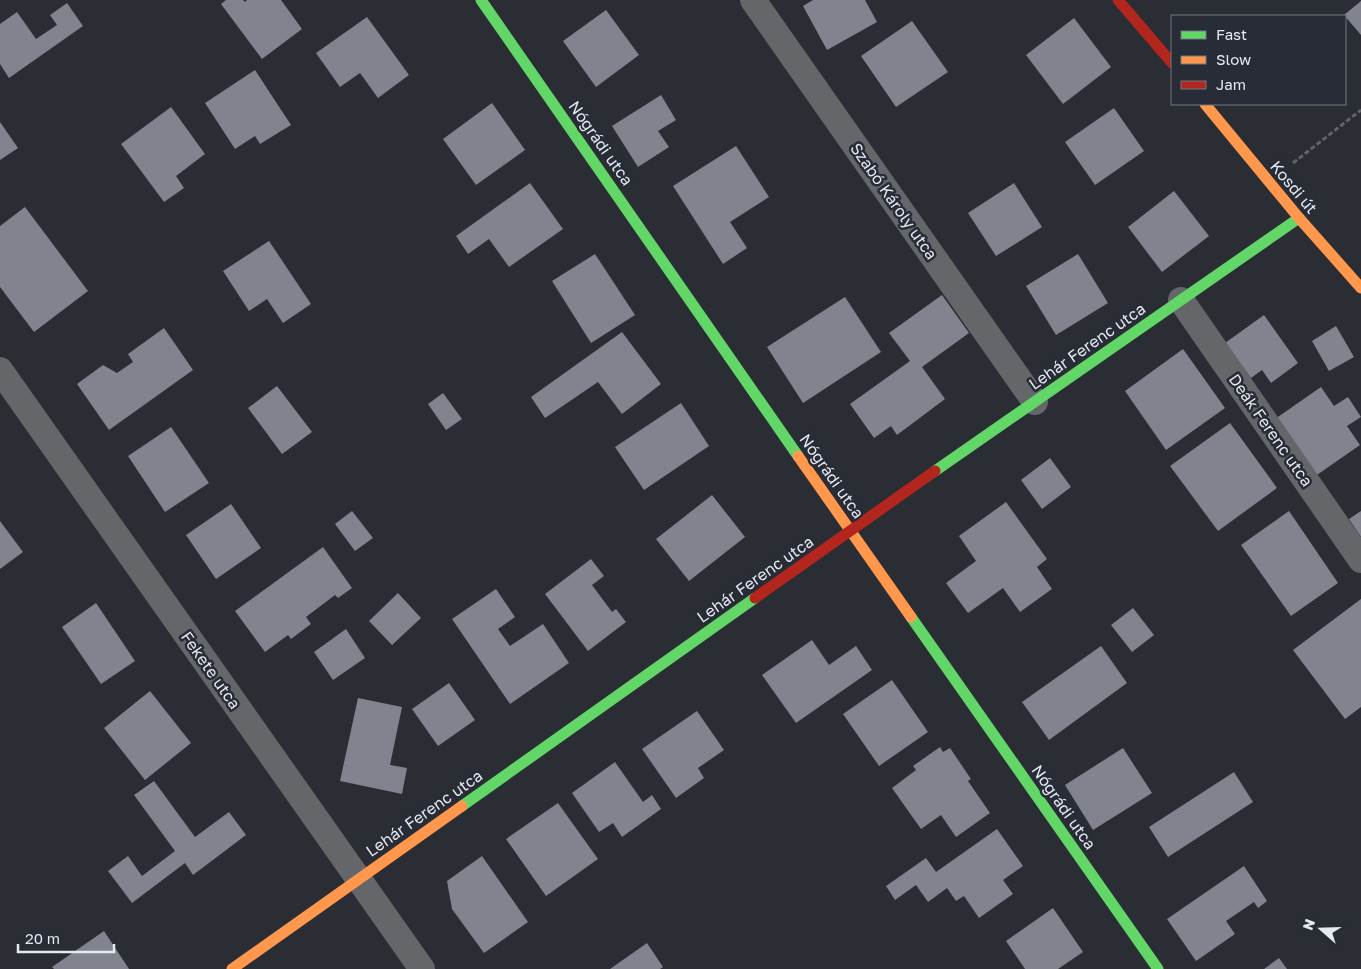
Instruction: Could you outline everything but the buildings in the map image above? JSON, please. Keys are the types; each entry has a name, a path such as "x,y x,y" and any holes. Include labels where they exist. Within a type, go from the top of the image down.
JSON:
{"street":[{"name":"Nógrádi utca","path":"481,0 850,531 1158,969"},
{"name":"Szabó Károly utca","path":"754,0 1035,402"},
{"path":"1118,0 1171,62"},
{"name":"Kosdi út","path":"1206,105 1299,218 1361,288"},
{"name":"Lehár Ferenc utca","path":"232,969 850,531 1299,218"},
{"name":"Deák Ferenc utca","path":"1181,300 1361,560"},
{"name":"Fekete utca","path":"0,370 422,969"}],"path":[{"path":"1308,150 1361,110"}],"traffic: fast":[{"path":"481,0 798,456"},
{"path":"935,471 1299,218"},
{"path":"462,806 755,598"},
{"path":"911,617 1158,969"}],"traffic: slow":[{"path":"1206,105 1299,218 1361,288"},
{"path":"798,456 911,617"},
{"path":"232,969 462,806"}],"traffic: jam":[{"path":"1118,0 1171,62"},
{"path":"755,598 935,471"}]}
